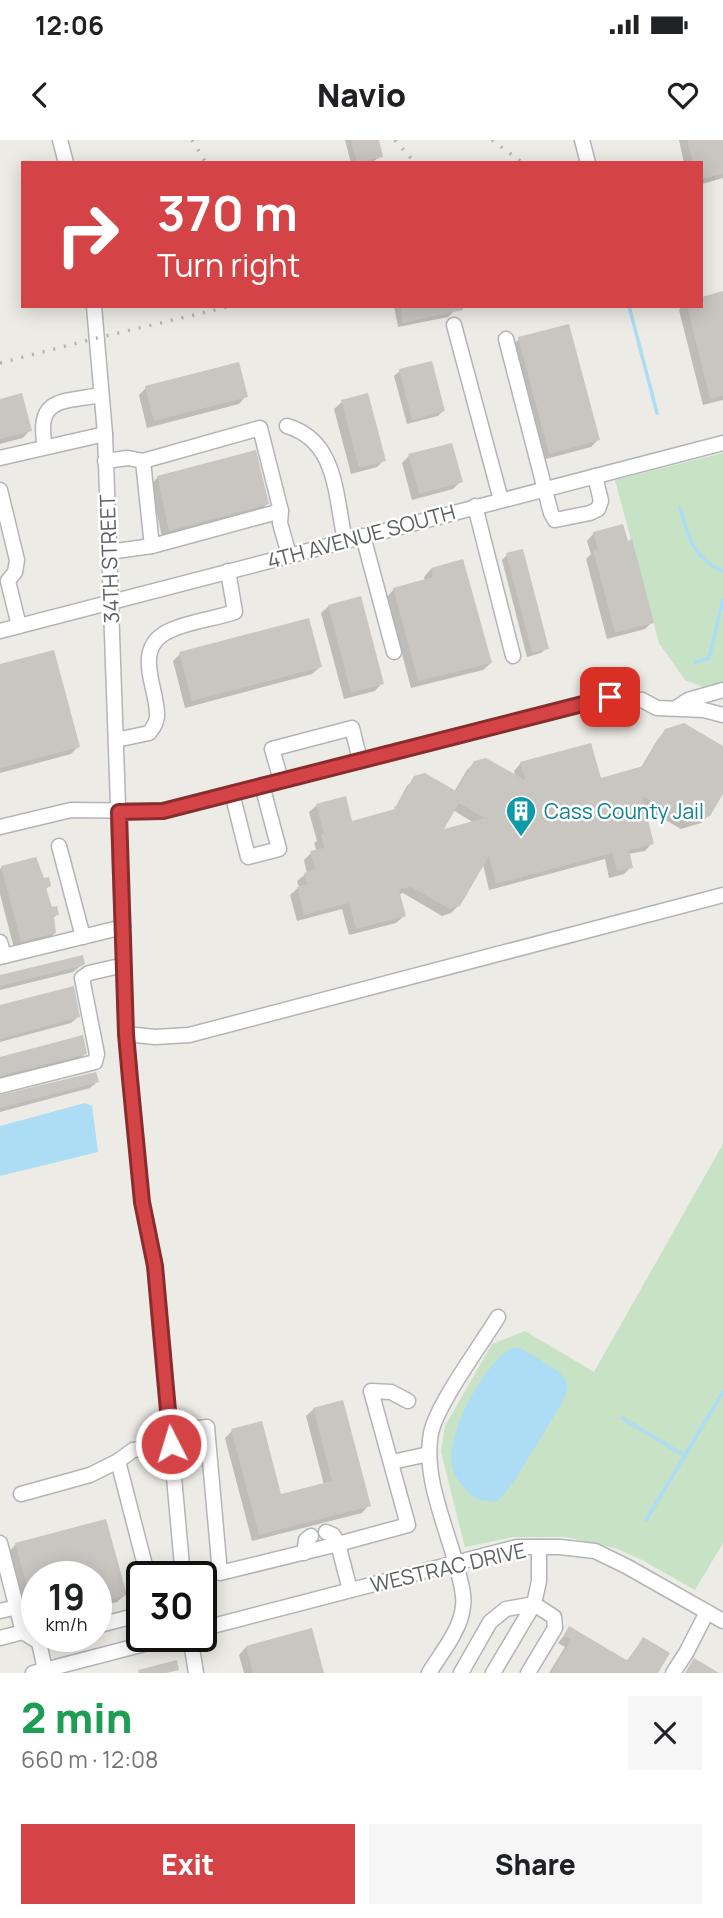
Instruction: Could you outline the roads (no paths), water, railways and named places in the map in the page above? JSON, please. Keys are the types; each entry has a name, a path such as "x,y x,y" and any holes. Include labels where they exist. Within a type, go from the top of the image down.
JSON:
{"street":[{"path":"60,140 65,161"},
{"path":"582,140 587,161"},
{"name":"34TH STREET","path":"94,308 105,434 126,1034 142,1202 155,1266 182,1561"},
{"path":"454,325 501,500"},
{"path":"506,339 555,520 564,520 598,509 601,502 595,476"},
{"path":"45,446 42,420 46,411 57,404 101,395"},
{"path":"287,426 302,430 322,450 328,461 333,472 345,540"},
{"path":"105,461 128,458 143,461 260,428 289,555"},
{"path":"0,457 105,434"},
{"name":"4TH AVENUE SOUTH","path":"0,631 723,443"},
{"path":"143,461 152,546"},
{"path":"0,490 17,561 15,572 8,582 19,626"},
{"path":"475,506 513,656"},
{"path":"109,552 152,546 281,511"},
{"path":"363,536 394,652"},
{"path":"117,740 149,733 155,724 157,713 149,682 149,653 157,639 171,630 235,611 228,571"},
{"path":"673,709 688,700 723,690"},
{"path":"0,827 71,810 163,811 610,697 642,700 657,708 704,710 723,715"},
{"path":"281,780 272,749 352,728 360,760"},
{"path":"232,793 248,857 279,849 262,785"},
{"path":"59,846 83,937"},
{"path":"126,1034 155,1037 189,1035 723,895"},
{"path":"1,952 123,927"},
{"path":"0,1086 95,1062 97,1054 82,978 89,973 124,965"},
{"path":"429,1673 455,1631 463,1607 455,1562 432,1479 429,1454 431,1431 440,1409 498,1317"},
{"path":"21,1493 90,1475 133,1450 207,1427 220,1573 408,1525 371,1391 391,1392 408,1401"},
{"path":"392,1462 429,1454"},
{"path":"118,1461 144,1561"},
{"path":"326,1532 334,1535 338,1544 351,1590"},
{"path":"304,1553 306,1540 312,1536"},
{"path":"0,1543 21,1622"},
{"name":"WESTRAC DRIVE","path":"217,1625 517,1547 595,1551 723,1621"},
{"path":"493,1673 534,1604 539,1581 539,1547"},
{"path":"461,1673 490,1622 506,1609 534,1604 554,1617 555,1628 528,1673"},
{"path":"0,1611 18,1607"},
{"path":"673,1673 707,1612"},
{"path":"0,1638 21,1633"},
{"path":"39,1652 39,1672 126,1649"},
{"path":"193,1652 196,1673"}],"water":[{"path":"85,1103 92,1106 98,1152 0,1176 0,1126"},
{"path":"511,1348 521,1348 559,1372 568,1388 563,1401 515,1480 498,1501 484,1501 472,1496 459,1481 452,1466 452,1452 455,1436 469,1401 500,1356"}],"waterway":[{"path":"630,308 657,413"},
{"path":"680,507 685,527 698,553 723,571"},
{"path":"695,662 709,658 723,600"},
{"path":"646,1520 723,1392"},
{"path":"622,1418 685,1456"}],"railway":[{"path":"192,140 205,161"},
{"path":"395,140 413,161"},
{"path":"492,140 520,161"},
{"path":"703,181 723,176"},
{"path":"0,363 224,308"}],"place":[{"name":"Cass County Jail","path":"521,838"}]}
